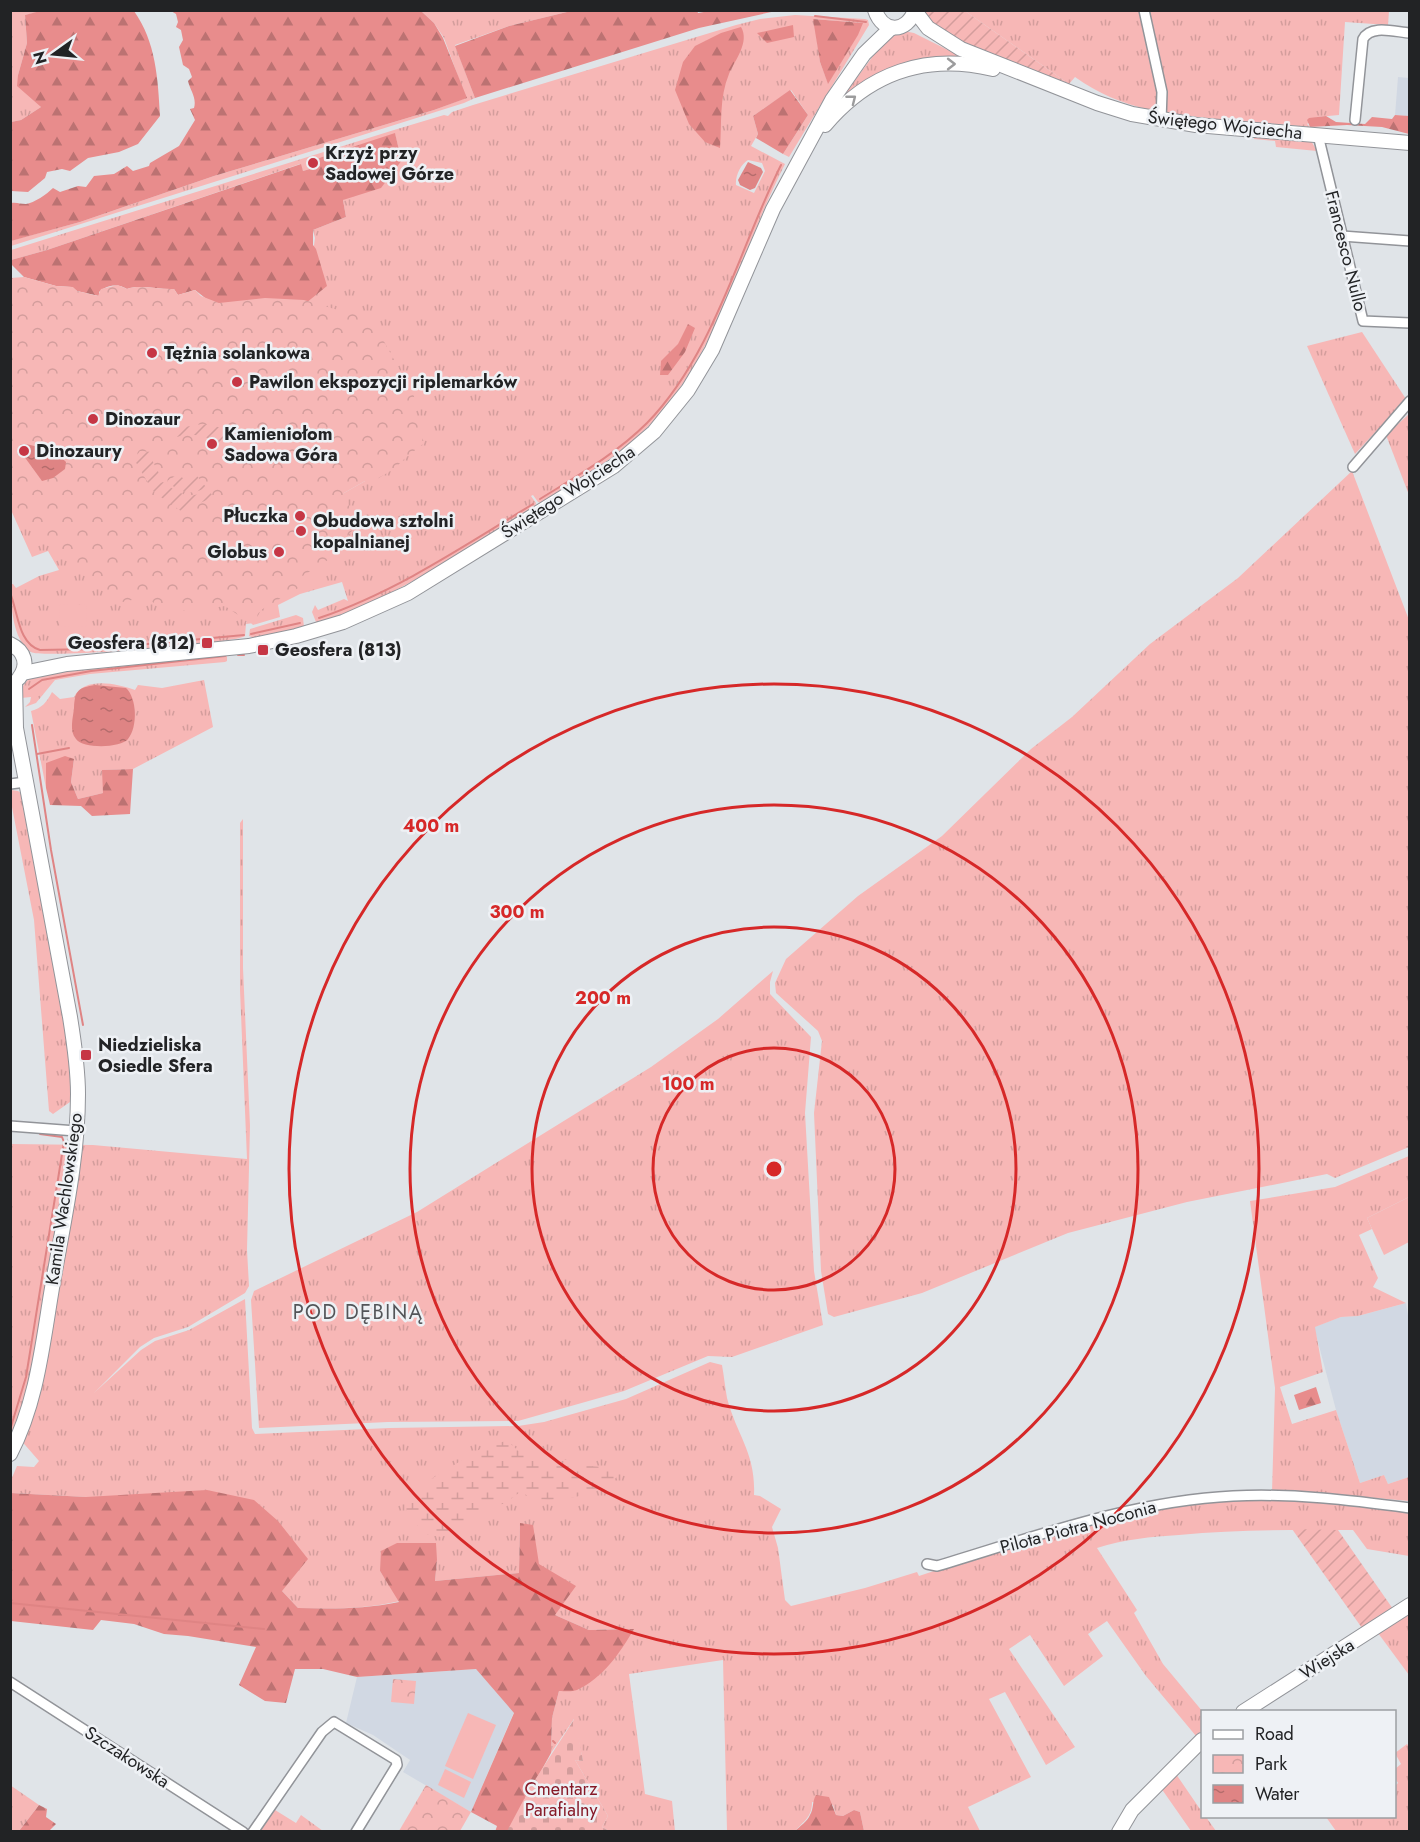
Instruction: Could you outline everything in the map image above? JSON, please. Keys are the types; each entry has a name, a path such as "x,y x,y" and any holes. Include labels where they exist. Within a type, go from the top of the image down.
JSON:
{"street":[{"path":"1144,10 1162,92 1161,121"},
{"path":"876,14 883,24 897,27 908,22 915,11"},
{"name":"Świętego Wojciecha","path":"915,11 928,28 946,41"},
{"name":"Świętego Wojciecha","path":"864,54 876,14"},
{"name":"Świętego Wojciecha","path":"16,680 67,664 249,646 297,636 343,622 408,593 614,466 665,420 700,372 716,342 773,209 832,100 864,54 897,27 917,29 929,36 1097,103 1161,121 1410,143"},
{"path":"1355,120 1362,39 1373,30 1410,33"},
{"path":"810,140 853,97 878,81 907,69 950,63 1025,74"},
{"name":"Francesco Nullo","path":"1318,135 1363,321 1410,323"},
{"path":"1342,236 1410,241"},
{"path":"1353,467 1410,401"},
{"path":"10,644 16,646 24,658"},
{"name":"Świętego Wojciecha","path":"24,658 67,664"},
{"name":"Kamila Wachlowskiego","path":"10,1454 27,1417 36,1383 71,1175 76,1131 77,1083 74,1042 13,722 16,680 24,658"},
{"path":"10,784 26,782"},
{"path":"10,1126 76,1131"},
{"name":"Pilota Piotra Noconia","path":"927,1564 936,1566 1124,1511 1204,1499 1294,1495 1410,1508"},
{"name":"Wiejska","path":"1247,1710 1410,1605"},
{"name":"Szczakowska","path":"10,1683 243,1832"},
{"path":"253,1832 322,1732 334,1722 396,1760 397,1765 356,1832"},
{"path":"1119,1832 1132,1810 1201,1742"}],"shaded area":[{"path":"1398,77 1409,78 1409,116 1395,115"},
{"path":"1406,1303 1410,1328 1409,1477 1388,1484 1384,1475 1360,1483 1336,1410 1314,1327 1341,1317 1358,1316"},
{"path":"476,1669 514,1712 471,1812 403,1772 410,1760 373,1735 346,1723 357,1677"}],"green space":[{"path":"44,10 134,11 151,48 157,75 160,116 138,144 119,152 88,158 70,171 62,169 47,172 45,178 28,192 11,191 11,122 21,120 41,107 17,86 27,43 25,15"},
{"path":"697,10 698,13 715,10 776,11 699,28 475,98 455,46 509,26 571,11"},
{"path":"10,11 44,11 25,15 27,43 18,75 41,107 21,120 11,122"},
{"path":"171,11 421,11 434,23 443,38 467,98 214,176 80,222 11,241 11,203 29,203 53,188 60,192 78,186 86,187 94,176 114,174 127,166 133,171 149,166 150,163 179,146 195,120 190,109 194,108 195,101 188,81 192,77 189,69 183,65 179,47 183,40 181,30 176,27 178,22 176,14"},
{"path":"421,11 571,11 509,26 455,45 475,98 464,103 11,246 10,241 80,222 214,176 434,110 466,98 444,38 434,23"},
{"path":"923,11 965,11 1069,84 989,54 948,34 933,23"},
{"path":"965,11 1389,11 1388,25 1345,22 1339,115 1317,117 1307,124 1310,127 1166,113 1111,97 1075,77 1069,84"},
{"path":"795,15 865,19 868,20 869,25 789,157 783,154 808,115 791,90 753,116 758,134 751,146 785,164 729,294 698,359 680,388 658,416 618,453 588,474 542,503 538,502 533,495 531,496 536,503 535,507 456,556 376,600 316,622 312,612 315,605 318,610 344,599 348,601 342,582 300,594 278,605 280,617 253,625 251,623 256,603 344,493 365,481 372,481 379,477 306,303 315,238 313,230 346,217 343,200 399,150 395,134 319,158 321,166 303,171 300,164 47,250 11,260 11,250 394,130 444,115 448,116 452,112 473,105 760,19","holes":["814,19 862,23 828,83 820,62","748,160 762,163 765,171 754,193 736,185 739,171"]},
{"path":"813,19 863,23 828,84 820,62"},
{"path":"793,25 794,37 767,43 757,33"},
{"path":"741,27 743,45 729,74 724,92 720,148 705,142 689,124 675,90 683,62 695,46 721,33"},
{"path":"904,31 914,33 948,50 976,60 926,61 833,110 879,48 892,34"},
{"path":"790,90 808,115 783,154 756,138 758,134 753,116"},
{"path":"1395,115 1409,116 1409,134 1382,127 1347,125 1310,127 1307,120 1326,116 1336,122 1365,124 1372,117 1392,119"},
{"path":"395,133 399,150 405,156 381,188 343,200 346,217 313,230 313,245 327,286 306,303 292,302 305,308 310,316 321,325 346,331 355,344 371,349 369,368 402,386 393,418 393,429 380,450 369,456 356,454 360,445 358,440 373,428 384,428 385,413 364,372 349,352 338,342 325,338 317,352 325,370 316,372 314,364 303,356 295,364 274,351 273,337 277,338 280,346 287,345 286,339 279,333 271,334 270,345 249,341 244,335 202,333 177,338 173,331 165,327 140,331 118,324 103,324 91,316 51,310 44,313 59,329 43,346 35,350 28,342 28,329 36,317 34,310 24,302 16,306 11,304 10,288 25,289 32,293 42,284 53,287 70,308 81,310 94,310 109,305 131,311 141,308 180,312 193,302 199,319 206,322 238,326 279,324 280,301 220,305 209,301 195,290 178,295 174,289 137,287 127,289 116,285 102,290 99,296 77,291 72,287 56,286 24,277 11,264 11,260 47,250 301,164 303,171 320,166 319,158"},
{"path":"1254,135 1310,139 1317,151 1276,147 1275,141 1254,139"},
{"name":"Kamieniołom Sadowa Góra","path":"24,277 56,286 73,287 77,291 98,296 101,289 118,285 127,289 137,287 174,289 178,295 195,290 201,296 219,303 265,298 304,300 348,313 359,308 383,329 381,336 414,396 416,416 424,443 397,467 372,482 365,481 344,493 358,523 331,558 301,577 300,587 261,610 254,623 246,624 247,621 225,606 188,612 175,607 157,605 145,597 123,602 82,571 74,559 52,540 41,536 11,500 11,278"},
{"path":"688,324 695,328 685,352 668,375 660,375 661,361 678,344"},
{"path":"1362,332 1406,399 1355,454 1307,346"},
{"path":"1409,414 1409,495 1386,435"},
{"path":"202,424 223,428 241,439 221,447 201,436 177,437 173,429"},
{"path":"140,451 152,452 153,462 162,479 148,483 134,459"},
{"path":"1352,471 1409,620 1409,1147 1335,1178 1327,1174 1187,1202 1068,1233 922,1293 834,1317 828,1314 821,1271 814,1113 822,1041 818,1031 776,993 775,983 786,959 858,896 942,836 1031,749 1072,717 1150,644 1238,578"},
{"path":"177,475 187,480 197,476 206,487 196,492 180,490 167,481"},
{"path":"163,482 184,494 195,495 208,490 214,497 181,511 150,487"},
{"path":"10,496 251,609 245,636 208,643 138,650 68,654 31,652 16,631 12,612 11,584 16,588 39,576 59,570 48,551 32,557 11,510"},
{"path":"86,604 87,626 60,627 59,605"},
{"path":"296,615 303,618 304,627 255,638 249,636 250,629"},
{"path":"227,655 225,662 90,674 55,680 36,703 25,707 31,697 21,698 26,682 40,672"},
{"path":"204,680 213,727 133,769 103,770 103,793 78,799 71,782 74,759 47,763 46,788 31,711 44,704 52,692 60,699 74,697 79,690 93,684 111,684 135,690 138,685 162,688"},
{"path":"65,756 74,759 71,782 78,799 103,793 102,770 133,769 130,814 92,816 81,806 50,805 46,788 46,763"},
{"path":"11,790 21,793 66,1032 70,1068 70,1102 53,1114 49,1111 34,920 11,802"},
{"path":"243,819 243,968 250,1126 247,1250 249,1286 245,1293 188,1327 154,1338 140,1347 94,1393 141,1350 155,1341 189,1330 245,1299 252,1428 255,1434 389,1428 518,1426 544,1422 626,1399 710,1362 722,1365 727,1398 752,1467 754,1495 760,1496 781,1509 772,1527 778,1548 785,1600 791,1606 865,1588 917,1572 919,1576 1033,1539 1110,1518 1188,1504 1228,1500 1296,1500 1409,1511 1409,1556 1367,1549 1353,1530 1201,1533 1117,1542 1097,1548 1137,1610 1134,1613 1163,1664 1201,1710 1201,1732 1196,1736 1146,1676 1107,1621 1088,1634 1103,1656 1064,1686 1030,1635 1009,1649 1075,1747 1046,1765 1005,1692 989,1699 1031,1777 968,1807 980,1831 864,1831 860,1812 854,1810 843,1816 836,1815 833,1805 812,1802 809,1815 795,1831 727,1831 723,1660 629,1674 645,1794 672,1801 675,1831 609,1831 602,1827 608,1816 575,1760 583,1761 574,1719 551,1753 552,1718 559,1691 633,1629 589,1630 555,1615 539,1564 520,1524 519,1573 435,1581 437,1560 380,1571 400,1601 349,1608 298,1608 282,1591 86,1497 11,1493 11,1480 17,1466 34,1467 39,1461 13,1431 11,1434 11,1144 93,1145 247,1159 240,990 240,823"},
{"path":"773,971 770,994 811,1037 805,1113 814,1271 823,1325 732,1357 708,1356 624,1391 518,1421 388,1422 259,1428 251,1300 254,1291 417,1212 651,1067 718,1019"},
{"path":"1409,1156 1409,1197 1367,1218 1372,1229 1359,1235 1378,1278 1373,1287 1406,1303 1358,1316 1341,1317 1315,1327 1323,1372 1280,1387 1292,1424 1336,1410 1360,1483 1384,1475 1388,1484 1409,1477 1409,1501 1311,1492 1272,1492 1275,1388 1250,1201 1335,1187"},
{"path":"1409,1197 1409,1242 1384,1255 1367,1218"},
{"path":"1316,1387 1321,1403 1299,1410 1294,1395"},
{"path":"507,1441 522,1454 615,1468 619,1473 614,1480 594,1492 569,1498 537,1499 520,1492 507,1502 480,1513 461,1530 441,1537 426,1534 407,1515 405,1503 414,1491 424,1487 431,1479 487,1445"},
{"path":"207,1490 254,1500 278,1521 308,1559 282,1591 298,1608 349,1608 399,1602 380,1571 381,1551 397,1543 436,1543 435,1581 519,1573 520,1523 533,1525 539,1564 576,1586 555,1615 589,1630 634,1629 617,1656 595,1679 577,1690 559,1691 552,1718 551,1753 508,1831 495,1832 497,1826 471,1812 514,1713 476,1669 357,1677 323,1669 295,1669 286,1703 265,1701 239,1685 256,1647 164,1634 134,1624 101,1620 93,1630 11,1621 11,1493 86,1497"},
{"path":"1292,1529 1338,1530 1393,1609 1362,1628"},
{"path":"1409,1614 1409,1675 1378,1633"},
{"path":"393,1679 416,1681 414,1704 391,1702"},
{"path":"468,1713 496,1725 473,1779 445,1766"},
{"name":"Cmentarz Parafialny","path":"575,1718 583,1761 575,1760 608,1816 602,1827 609,1831 507,1831 531,1786"},
{"path":"1407,1744 1410,1748 1409,1831 1336,1831 1327,1818 1396,1818 1396,1785 1398,1783 1396,1768 1401,1764 1396,1752"},
{"path":"445,1769 471,1782 464,1798 438,1785"},
{"path":"1176,1774 1201,1811 1201,1818 1207,1818 1216,1831 1191,1831 1161,1788"},
{"path":"10,1785 39,1805 19,1831 11,1831"},
{"path":"426,1785 471,1812 460,1831 399,1831"},
{"path":"816,1795 829,1797 836,1815 843,1816 854,1810 860,1812 864,1831 795,1831 809,1817"},
{"path":"39,1805 47,1809 46,1817 56,1824 49,1831 19,1831"},
{"path":"267,1805 296,1823 301,1815 323,1831 266,1831 251,1827"}],"water":[{"path":"748,162 761,168 763,172 755,188 750,190 740,185 738,180"},
{"path":"21,444 39,447 57,455 66,462 65,469 53,478 42,481 18,448"},
{"path":"95,685 126,688 130,693 135,720 131,734 124,742 110,746 94,746 80,742 74,736 72,724 74,702 78,691"}],"waterway":[{"path":"815,16 866,22"},
{"path":"540,499 622,445 647,423 670,396 708,333 781,165"},
{"path":"319,618 402,582 533,504"},
{"path":"10,593 23,634 33,647 40,650 94,649 244,635"},
{"path":"251,634 300,623"},
{"path":"238,655 244,655"},
{"path":"29,689 42,680 91,671 225,656"},
{"path":"32,725 51,850 83,1025"},
{"path":"37,754 69,748"},
{"path":"10,1430 26,1377 64,1142 62,1137 40,1134"},
{"path":"10,1603 264,1629"}],"place":[{"name":"Krzyż przy Sadowej Górze","path":"313,163"},
{"name":"Tężnia solankowa","path":"152,353"},
{"name":"Pawilon ekspozycji riplemarków","path":"237,382"},
{"name":"Dinozaur","path":"93,419"},
{"name":"Kamieniołom Sadowa Góra","path":"212,444"},
{"name":"Dinozaury","path":"24,451"},
{"name":"Płuczka","path":"300,516"},
{"name":"Obudowa sztolni kopalnianej","path":"301,531"},
{"name":"Globus","path":"279,552"},
{"name":"Geosfera (812)","path":"207,643"},
{"name":"Geosfera (813)","path":"263,650"},
{"name":"Niedzieliska Osiedle Sfera","path":"86,1055"}],"district":[{"name":"POD DĘBINĄ","path":"358,1312"}]}
